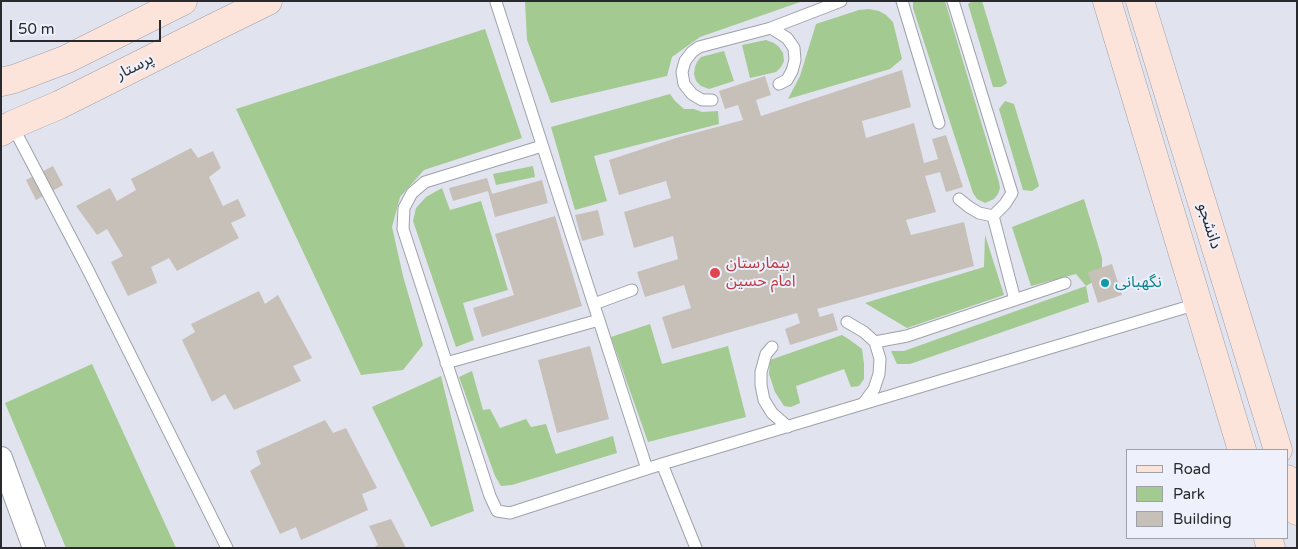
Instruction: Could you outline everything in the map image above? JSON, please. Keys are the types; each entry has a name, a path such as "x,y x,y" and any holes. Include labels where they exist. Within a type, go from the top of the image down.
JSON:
{"main road":[{"path":"1,82 67,59 183,1"},
{"name":"پرستار","path":"7,129 268,1"},
{"name":"دانشجو","path":"1107,1 1242,449"},
{"name":"دانشجو","path":"1140,1 1278,449"}],"street":[{"path":"1,458 34,548"}],"lane":[{"path":"712,100 702,100 692,94 684,84 682,72 685,61 698,47 771,28 841,1"},
{"path":"902,1 939,123"},
{"path":"954,1 1012,193 1005,204 993,216"},
{"path":"496,2 647,469"},
{"path":"771,28 787,38 794,48 795,60 792,71 787,80 779,84"},
{"path":"7,129 88,270 227,548"},
{"path":"542,146 425,182 412,193 404,208 403,229 490,496 497,510 510,513 662,464 1197,304"},
{"path":"959,199 979,213 993,216"},
{"path":"993,216 1015,300"},
{"path":"875,342 907,336 1065,283"},
{"path":"594,304 632,290"},
{"path":"446,363 599,320"},
{"path":"847,322 864,332 875,342 880,360 879,374 874,389 863,404"},
{"path":"772,347 766,354 760,385 764,400 772,413 788,427"},
{"path":"662,464 696,548"}],"green space":[{"path":"525,1 803,1 700,37 672,57 667,76 551,103 527,40"},
{"path":"913,1 945,1 999,182 998,194 994,199 985,203 977,199 973,193 913,8"},
{"path":"973,1 982,1 1007,83 1001,87 993,87 968,4"},
{"path":"859,10 879,11 893,22 902,59 890,69 788,99 800,76 816,24"},
{"path":"485,29 522,138 424,170 400,197 392,227 403,276 423,345 403,370 361,375 236,109"},
{"path":"766,40 779,47 783,53 784,61 776,72 750,78 742,45"},
{"path":"724,51 734,81 709,89 701,86 696,81 694,74 697,62 701,57"},
{"path":"670,94 684,109 694,109 702,112 718,111 719,124 594,156 607,201 575,210 551,127"},
{"path":"1005,101 1014,104 1039,186 1032,191 1023,190 999,109"},
{"path":"533,166 535,177 496,185 493,174"},
{"path":"442,188 450,210 481,201 508,290 463,303 474,340 456,347 413,221 416,208 426,197"},
{"path":"1084,199 1102,258 1102,276 1086,286 1076,274 1031,286 1012,227"},
{"path":"985,235 1004,295 907,328 865,303 984,267"},
{"path":"1086,286 1089,302 910,364 897,364 891,351 904,351"},
{"path":"650,324 662,364 728,346 746,417 648,442 611,337"},
{"path":"842,335 862,349 864,379 859,386 851,387 844,369 796,386 800,403 791,407 784,406 775,392 769,374 770,360"},
{"path":"92,364 176,548 66,548 5,403"},
{"path":"472,371 483,410 490,409 500,428 526,419 531,427 546,424 556,454 613,436 617,453 512,485 501,486 495,476 459,377"},
{"path":"441,376 474,511 431,527 372,407"}],"building":[{"name":"بیمارستان امام حسین","path":"902,70 911,107 862,121 866,138 914,123 924,163 938,159 932,139 946,135 963,187 946,192 940,172 925,176 936,212 906,220 911,235 964,222 974,266 817,309 820,317 833,313 838,330 790,345 785,329 800,323 797,313 672,349 662,317 691,308 684,285 645,297 637,272 678,259 673,236 634,248 624,212 671,198 666,181 619,195 609,160 676,138 743,120 738,105 725,109 719,91 765,76 771,95 756,100 761,116"},
{"path":"191,148 198,158 213,151 221,168 209,177 223,206 238,199 246,216 231,223 239,238 177,271 169,258 151,267 157,283 128,296 111,262 123,256 107,229 97,235 76,206 110,188 117,201 136,190 131,179"},
{"path":"53,166 63,185 36,200 26,180"},
{"path":"487,178 492,194 542,180 548,203 495,217 488,191 453,201 449,188"},
{"path":"598,210 604,235 582,241 575,215"},
{"path":"555,216 582,306 482,337 473,308 514,295 495,234"},
{"name":"نگهبانی","path":"1112,264 1122,295 1098,303 1088,272"},
{"path":"259,291 265,304 278,295 312,358 293,366 301,381 234,410 225,394 212,402 182,340 195,332 191,324"},
{"path":"590,346 609,419 557,433 538,360"},
{"path":"325,420 333,433 346,428 377,488 362,494 368,510 301,540 296,527 280,534 250,471 261,464 256,451"},
{"path":"391,519 406,548 373,548 378,545 369,526"}],"place":[{"name":"بیمارستان امام حسین","path":"715,273"},
{"name":"نگهبانی","path":"1105,283"}]}
